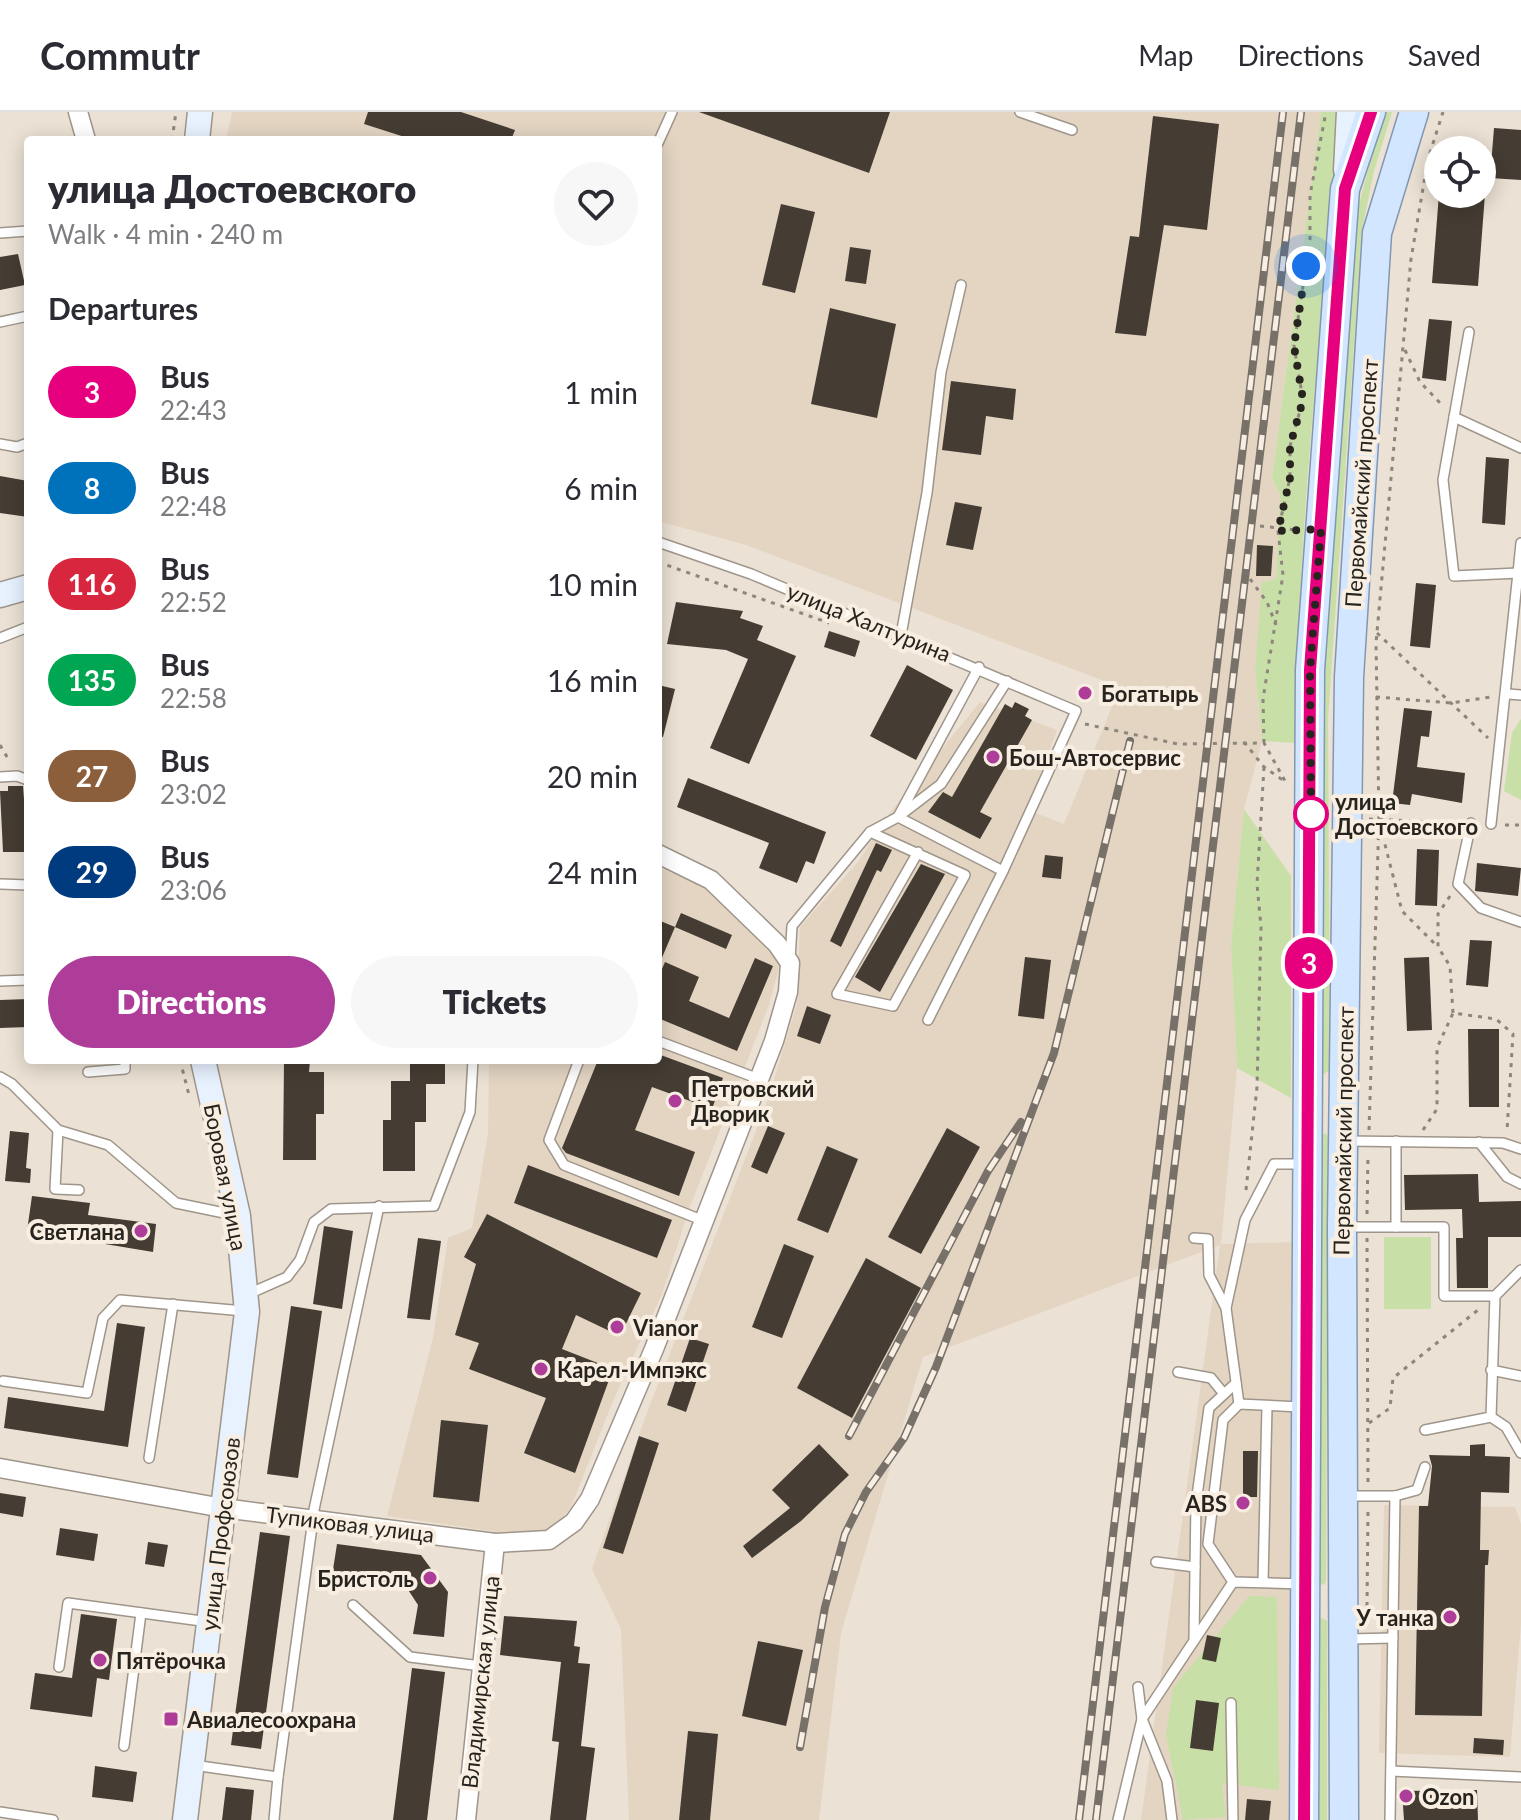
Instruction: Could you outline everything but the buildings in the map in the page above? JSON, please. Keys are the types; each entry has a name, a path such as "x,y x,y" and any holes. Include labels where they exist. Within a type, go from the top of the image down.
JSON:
{"main road":[{"path":"197,136 200,112"},
{"path":"1345,189 1349,112"},
{"name":"Первомайский проспект","path":"1304,1820 1309,1408 1305,1164 1310,670 1345,189 1371,112"},
{"name":"Первомайский проспект","path":"1344,1820 1356,1639 1345,1602 1356,1496 1355,1141 1343,1107 1349,677 1377,233 1414,112"},
{"path":"0,595 24,588"},
{"name":"Боровая улица","path":"204,1064 238,1216 247,1304"},
{"path":"1306,1107 1343,1107"},
{"name":"улица Профсоюзов","path":"185,1820 247,1304"},
{"path":"1307,1593 1345,1602"}],"street":[{"path":"78,112 85,136"},
{"path":"662,856 711,880 777,944 790,963"},
{"name":"Тупиковая улица","path":"0,1468 223,1508 495,1543 549,1540 574,1522 590,1499 654,1349 759,1079 788,992 790,963"},
{"name":"Владимирская улица","path":"466,1820 495,1543"}],"lane":[{"path":"661,136 672,112"},
{"path":"1020,112 1072,130"},
{"path":"0,233 24,231"},
{"path":"901,635 927,493 941,372 961,285"},
{"path":"0,322 24,317"},
{"path":"1469,332 1443,480 1454,576 1520,572"},
{"path":"1454,417 1521,448"},
{"path":"0,444 17,447 24,444"},
{"name":"улица Халтурина","path":"662,543 751,574 979,667 1075,716"},
{"path":"1491,824 1508,694 1521,543"},
{"path":"0,638 24,629"},
{"path":"898,817 979,667"},
{"path":"790,963 792,926 870,832 898,817 941,784 1007,681"},
{"path":"1508,694 1521,695"},
{"path":"928,1020 1003,871 1075,716"},
{"path":"0,777 24,779"},
{"path":"898,817 1003,871"},
{"path":"1471,823 1458,884 1481,908 1521,922"},
{"path":"870,832 918,852 965,875 893,1006 837,994 918,852"},
{"path":"0,884 24,885"},
{"path":"0,981 24,980"},
{"path":"662,1043 759,1079"},
{"path":"88,1072 125,1069 125,1064"},
{"path":"3,1381 87,1393 103,1318 120,1300 247,1304 287,1277 300,1260 314,1222 331,1209 434,1206 470,1112 473,1064"},
{"path":"578,1064 549,1140 564,1165 704,1221"},
{"path":"0,1077 12,1084 58,1130 108,1145 176,1203 238,1216"},
{"path":"58,1130 55,1189 79,1190"},
{"path":"1355,1141 1503,1143 1521,1149"},
{"path":"1396,1141 1396,1227"},
{"path":"1479,1142 1507,1177 1521,1184"},
{"path":"1226,1308 1245,1220 1274,1164 1305,1164"},
{"path":"274,1820 312,1519 379,1206"},
{"path":"1354,1227 1444,1227 1444,1296 1495,1296"},
{"path":"1194,1238 1208,1239 1209,1275 1226,1308 1239,1404"},
{"path":"1491,1417 1495,1296 1521,1270"},
{"path":"149,1458 173,1304"},
{"path":"1491,1370 1521,1376"},
{"path":"1178,1372 1211,1378 1224,1394"},
{"path":"1194,1639 1196,1503 1209,1408 1236,1383"},
{"path":"1233,1582 1208,1544 1223,1420 1239,1404 1309,1408"},
{"path":"1263,1582 1267,1406"},
{"path":"1425,1430 1491,1417 1506,1427 1521,1453"},
{"path":"1356,1496 1395,1496 1417,1490 1425,1467"},
{"path":"1390,1820 1395,1496"},
{"path":"1156,1562 1195,1567"},
{"path":"1233,1582 1263,1582 1307,1593"},
{"path":"1118,1820 1142,1719 1233,1582"},
{"path":"59,1667 68,1603 209,1622"},
{"path":"353,1605 410,1657 481,1666"},
{"path":"124,1746 141,1613"},
{"path":"1356,1639 1393,1638"},
{"path":"1138,1687 1142,1719 1167,1781 1172,1820"},
{"path":"1231,1703 1233,1820"},
{"path":"192,1765 278,1777"},
{"path":"1391,1771 1521,1777"},
{"path":"0,1812 53,1820"}],"path":[{"path":"173,136 176,112"},
{"path":"1244,742 1264,767 1285,781 1264,743 1263,699 1283,575 1278,531 1290,478 1290,446 1303,400 1294,346 1310,239 1310,195 1326,112"},
{"path":"1356,1639 1356,1496 1369,1423 1354,1227 1355,1141 1379,819 1377,633 1416,231 1428,159 1443,112"},
{"path":"1404,347 1420,382 1454,417"},
{"path":"1260,526 1278,531 1321,529"},
{"path":"662,563 829,622"},
{"path":"1250,579 1267,602 1276,625"},
{"path":"1377,633 1499,749"},
{"path":"1376,697 1451,703 1508,694"},
{"path":"1075,716 1178,744 1264,743"},
{"path":"0,745 17,776"},
{"path":"1245,1220 1257,1087 1261,927 1257,884 1264,767"},
{"path":"1348,818 1471,823"},
{"path":"1379,819 1402,911 1438,947 1450,966 1453,1013 1437,1048 1437,1109 1416,1141"},
{"path":"1491,824 1521,825"},
{"path":"1438,947 1438,914 1458,884"},
{"path":"1453,1013 1496,1019 1513,1034 1509,1126 1505,1135 1479,1142"},
{"path":"181,1064 191,1106"},
{"path":"1369,1423 1390,1408 1393,1378 1495,1296"}],"shaded area":[{"path":"232,112 1321,112 1272,478 1280,495 1276,580 1263,582 1255,668 1262,741 1244,809 1231,944 1237,1068 1221,1244 1294,1242 1288,1820 1141,1820 1220,1245 923,1357 841,1633 819,1820 629,1820 621,1629 592,1569 645,1418 767,1102 797,1004 800,927 858,862 888,815 980,702 1057,730 1028,810 1064,824 1120,687 746,545 662,522 662,136 227,136"},
{"path":"662,869 712,888 776,952 779,968 769,1005 688,1212 662,1294 613,1401 571,1507 551,1532 505,1533 387,1516 433,1338 448,1238 472,1228 488,1133 489,1064 662,1064"},
{"path":"1384,1505 1515,1507 1521,1524 1521,1624 1510,1757 1379,1753"}],"green space":[{"path":"1321,112 1341,112 1305,506 1297,743 1262,741 1255,668 1262,582 1276,579 1280,495 1272,478"},
{"path":"1383,112 1392,112 1374,171 1362,230 1328,718 1330,1070 1324,1074 1318,1070 1318,714 1353,228"},
{"path":"1521,719 1521,800 1504,791 1512,733"},
{"path":"1244,809 1291,876 1291,1098 1237,1068 1231,944"},
{"path":"1325,1133 1328,1137 1326,1582 1323,1585 1317,1582 1319,1137"},
{"path":"1384,1237 1431,1237 1431,1309 1384,1309"},
{"path":"1249,1596 1277,1597 1279,1790 1222,1783 1226,1817 1183,1820 1166,1735 1173,1688"},
{"path":"1322,1618 1327,1621 1327,1820 1319,1820 1318,1621"}],"railway":[{"path":"1079,1820 1283,112"},
{"path":"1096,1820 1301,112"},
{"path":"800,1747 825,1607 845,1534 866,1492 904,1438 936,1367 1054,1053 1130,741"},
{"path":"849,1436 988,1171 1021,1122"}],"bus line":[{"name":"3","path":"1304,1820 1309,1408 1305,1164 1310,670 1345,189 1371,112"}],"place":[{"name":"Богатырь","path":"1085,693"},
{"name":"Бош-Автосервис","path":"993,757"},
{"name":"улица Достоевского","path":"1311,814"},
{"name":"Петровский Дворик","path":"675,1101"},
{"name":"Светлана","path":"141,1231"},
{"name":"Vianor","path":"617,1327"},
{"name":"Карел-Импэкс","path":"541,1369"},
{"name":"ABS","path":"1243,1503"},
{"name":"Бристоль","path":"430,1578"},
{"name":"У танка","path":"1450,1617"},
{"name":"Пятёрочка","path":"100,1660"},
{"name":"Авиалесоохрана","path":"171,1719"},
{"name":"Ozon","path":"1406,1796"}],"route":[{"path":"1306,266 1294,346 1303,400 1290,446 1290,478 1278,531 1321,529 1310,670 1311,814"}]}
